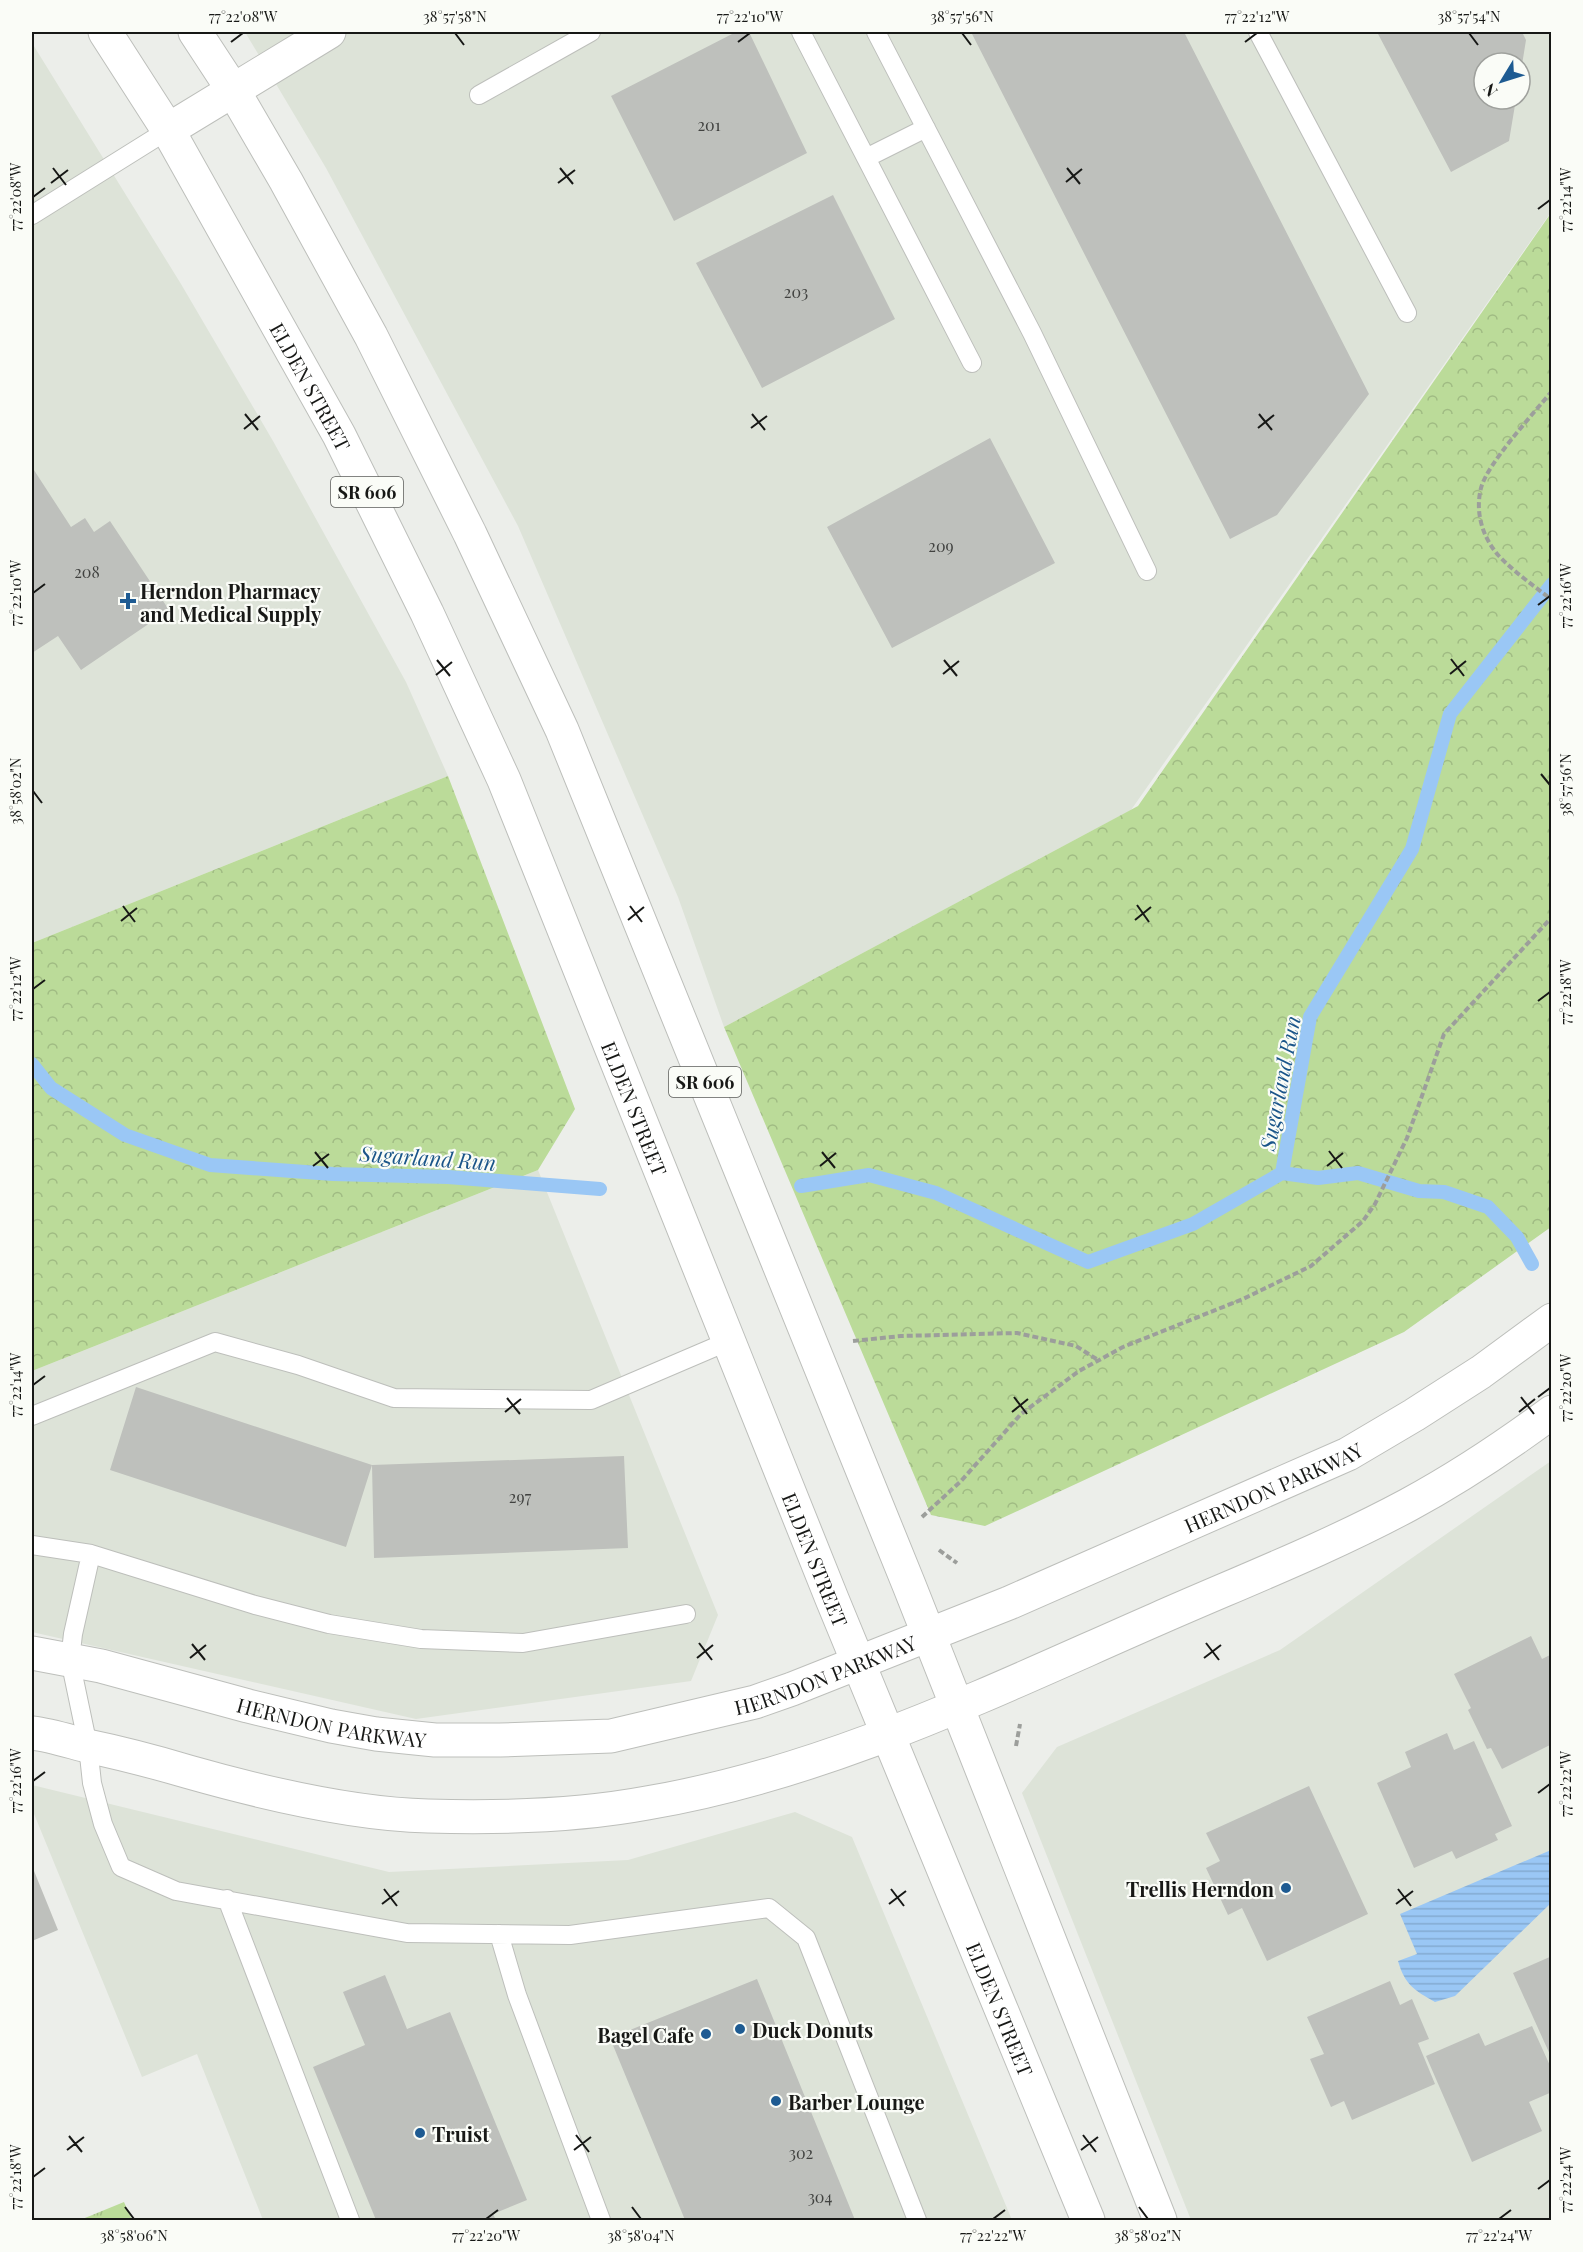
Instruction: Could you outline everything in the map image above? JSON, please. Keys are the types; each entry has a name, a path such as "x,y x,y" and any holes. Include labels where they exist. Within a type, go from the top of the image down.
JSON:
{"main road":[{"name":"ELDEN STREET","path":"105,32 168,130 339,435 427,613 504,780 832,1599 1088,2220"},
{"name":"SR 606","path":"195,32 233,90 371,336 476,545 562,730 957,1706"},
{"path":"168,130 329,32"},
{"name":"HERNDON PARKWAY","path":"32,1653 176,1685 331,1726 375,1734 435,1740 611,1736 755,1702 860,1663 1009,1603 1348,1454 1481,1372 1551,1320"},
{"path":"32,1733 121,1752 268,1793 349,1808 424,1816 492,1816 646,1804 718,1788 822,1758 889,1735 957,1706 1314,1550 1377,1520 1468,1470 1551,1412"},
{"path":"957,1706 1160,2220"}],"lane":[{"path":"479,95 591,32"},
{"path":"801,32 972,363"},
{"path":"876,32 1032,333 1147,571"},
{"path":"1258,32 1407,313"},
{"path":"866,158 926,128"},
{"path":"32,215 168,130"},
{"path":"32,1416 215,1342 298,1365 394,1398 591,1400 729,1341"},
{"path":"32,1545 91,1554 255,1605 329,1624 421,1640 523,1643 686,1614"},
{"path":"91,1554 73,1634 70,1660 88,1746 92,1783 103,1824 121,1867 176,1891 407,1932 570,1935 769,1908 806,1938 917,2220"},
{"path":"227,1899 351,2220"},
{"path":"499,1934 518,1995 601,2220"}],"path":[{"path":"1551,392 1500,455 1481,485 1478,505 1480,522 1486,538 1498,555 1551,600"},
{"path":"917,1522 961,1481 1021,1414 1078,1371 1122,1347 1243,1299 1311,1266 1363,1221 1375,1204 1407,1138 1444,1034 1551,917"},
{"path":"845,1341 901,1336 1017,1333 1076,1346 1099,1360"},
{"path":"933,1546 957,1563"},
{"path":"1014,1753 1019,1725 1025,1721"}],"shaded area":[{"path":"245,32 1551,32 1551,212 1131,810 724,1027 678,897 518,526 326,168"},
{"path":"32,43 181,284 273,441 406,682 448,776 32,943"},
{"path":"538,1170 718,1615 691,1681 416,1719 32,1632 32,1371"},
{"path":"1551,1461 1551,2220 1191,2220 1022,1793 1057,1747 1280,1650"},
{"path":"32,1785 389,1872 628,1860 795,1812 852,1837 1012,2220 263,2220 197,2054 142,2077 32,1809"}],"green space":[{"path":"1551,213 1551,1227 1404,1332 985,1526 931,1515 724,1027 1138,806"},
{"path":"448,776 575,1109 538,1170 32,1371 32,943"},
{"path":"124,2202 132,2220 80,2220"}],"water":[{"path":"1551,1850 1551,1903 1455,1996 1435,2002 1411,1986 1398,1961 1417,1954 1400,1914"}],"building":[{"path":"736,32 749,32 807,153 674,221 611,96"},
{"path":"971,32 1184,32 1369,394 1277,515 1230,539"},
{"path":"1377,32 1522,32 1526,40 1524,51 1472,51 1472,111 1514,111 1509,141 1451,172"},
{"path":"833,195 895,319 762,388 696,263"},
{"path":"990,438 1055,563 892,648 827,527"},
{"path":"32,467 71,527 85,518 94,532 110,521 169,610 81,670 58,636 32,653"},
{"path":"136,1387 372,1465 346,1547 110,1470"},
{"path":"624,1456 628,1548 374,1558 372,1465"},
{"path":"1531,1636 1542,1659 1552,1654 1552,1744 1502,1769 1491,1748 1487,1749 1468,1710 1471,1708 1454,1674"},
{"path":"1447,1733 1454,1750 1474,1741 1512,1826 1495,1834 1498,1840 1456,1859 1452,1851 1414,1868 1377,1783 1411,1767 1405,1752"},
{"name":"Trellis Herndon","path":"1309,1786 1368,1914 1267,1961 1242,1908 1228,1915 1206,1868 1220,1861 1206,1833"},
{"path":"32,1866 58,1930 32,1941"},
{"path":"1552,1956 1552,2059 1513,1973"},
{"name":"Truist","path":"385,1975 407,2029 450,2012 527,2200 493,2214 496,2220 376,2220 313,2067 365,2045 343,1992"},
{"path":"757,1979 855,2220 685,2220 610,2038"},
{"path":"1390,1981 1400,2005 1412,1999 1429,2039 1418,2043 1435,2084 1352,2120 1344,2101 1331,2107 1310,2059 1324,2054 1307,2017"},
{"path":"1532,2026 1552,2070 1552,2092 1529,2102 1542,2131 1472,2162 1426,2056 1479,2033 1485,2046"}],"waterway":[{"name":"Sugarland Run","path":"801,1186 869,1175 936,1193 1088,1262 1193,1224 1282,1173 1310,1017 1412,849 1450,714 1552,584"},
{"name":"Sugarland Run","path":"32,1064 51,1088 125,1135 210,1165 333,1174 448,1177 600,1189"},
{"path":"1282,1173 1318,1178 1358,1173 1419,1191 1444,1192 1488,1207 1517,1237 1532,1264"}],"place":[{"name":"Herndon Pharmacy and Medical Supply","path":"128,601"},
{"name":"Trellis Herndon","path":"1286,1888"},
{"name":"Duck Donuts","path":"740,2029"},
{"name":"Bagel Cafe","path":"706,2034"},
{"name":"Barber Lounge","path":"776,2101"},
{"name":"Truist","path":"420,2133"}]}
